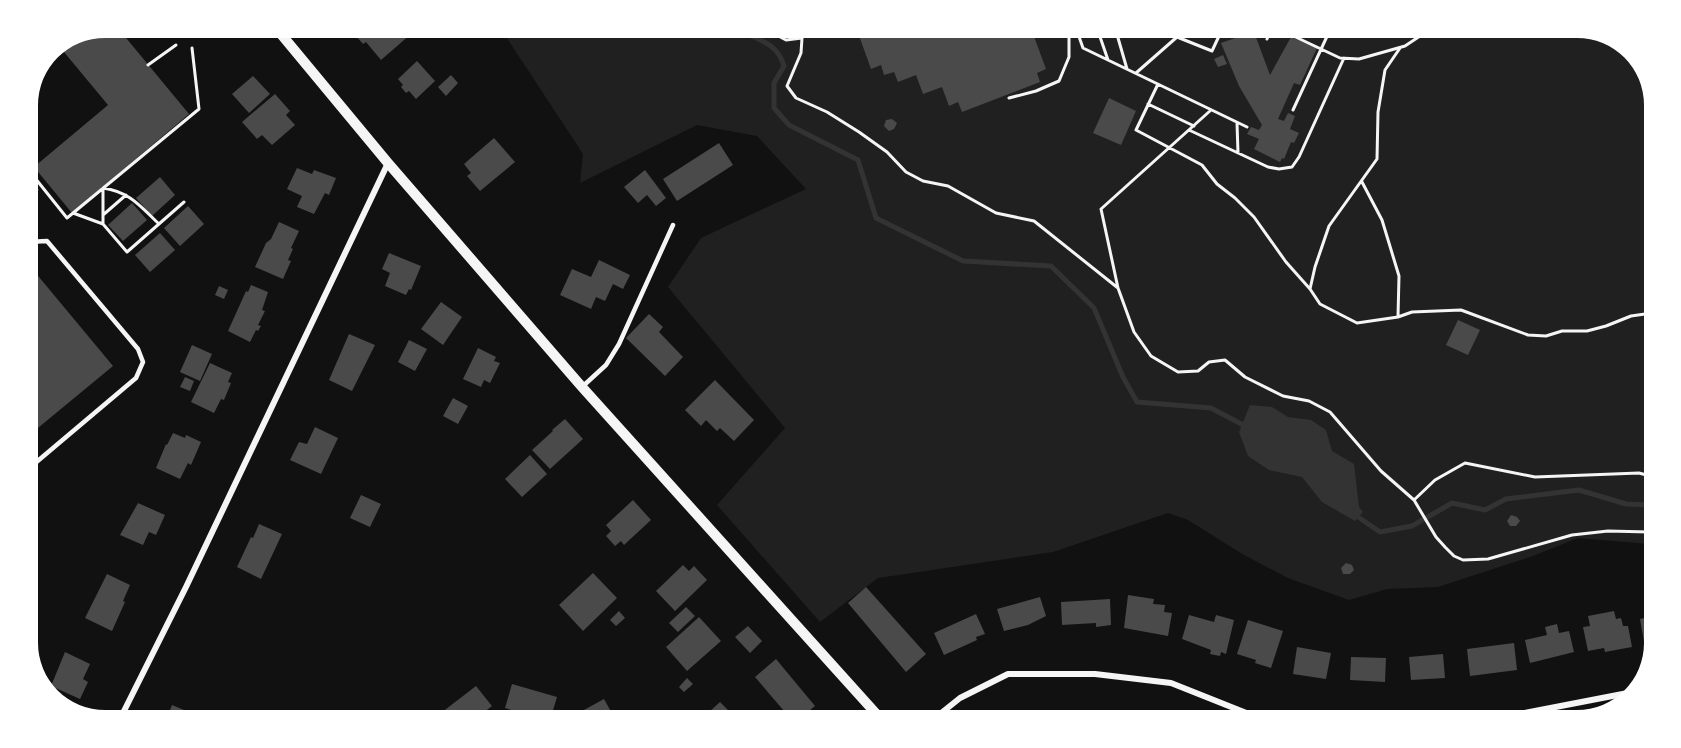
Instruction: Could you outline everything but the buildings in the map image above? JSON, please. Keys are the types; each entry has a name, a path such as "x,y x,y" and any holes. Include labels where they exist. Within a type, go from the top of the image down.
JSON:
{"street":[{"path":"284,38 388,164 582,387 873,710"},
{"path":"124,710 186,587 388,164"},
{"path":"945,710 960,698 1008,674 1095,674 1172,683 1239,710"},
{"path":"1540,710 1619,695"}],"lane":[{"path":"582,387 606,365 619,344 673,225"},
{"path":"38,241 47,241 138,349 143,362 136,378 38,461"}],"path":[{"path":"802,38 801,53 787,86 796,98 827,112 859,132 887,152 906,172 923,181 948,186 996,213 1034,221 1118,288"},
{"path":"1009,98 1036,91 1059,81 1070,57 1069,38"},
{"path":"1079,38 1083,48 1247,127"},
{"path":"1100,38 1108,60"},
{"path":"1118,38 1127,69"},
{"path":"1136,73 1177,38"},
{"path":"1180,38 1212,51 1218,38"},
{"path":"1298,38 1344,58 1359,58 1400,48 1416,38"},
{"path":"1293,110 1326,38"},
{"path":"148,65 176,45"},
{"path":"38,182 67,218 199,109 192,48"},
{"path":"1310,289 1329,226 1377,159 1378,112 1385,69 1400,48"},
{"path":"1189,130 1268,167 1279,169 1292,167 1299,157 1344,58"},
{"path":"1158,84 1136,130 1202,165 1216,183 1254,217 1320,304 1357,323 1398,317 1412,312 1461,310 1528,335 1546,336 1562,331 1587,331 1631,316 1643,315"},
{"path":"1148,104 1194,126"},
{"path":"1211,110 1101,209 1118,288 1134,332 1151,356 1178,372 1198,371 1209,362 1225,360 1245,377 1283,396 1309,401 1330,412 1381,471 1414,500 1445,547 1454,556 1463,560 1488,559 1572,535 1608,531 1644,532"},
{"path":"1237,123 1238,153"},
{"path":"1362,182 1382,220 1399,276 1398,317"},
{"path":"104,188 120,190 159,224"},
{"path":"103,224 104,188"},
{"path":"103,215 126,195"},
{"path":"73,213 103,224 127,252 184,202"},
{"path":"1414,500 1436,480 1465,463 1535,477 1644,474"}],"shaded area":[{"path":"507,38 1576,38 1602,43 1617,51 1630,64 1640,83 1643,100 1644,544 1578,538 1533,556 1438,587 1387,589 1349,600 1288,578 1244,555 1188,520 1168,513 1053,552 878,578 820,622 717,505 785,428 668,287 701,238 806,189 757,136 697,125 580,183 583,154"},
{"path":"1250,405 1272,407 1288,417 1311,420 1326,430 1332,451 1354,464 1359,507 1363,512 1355,521 1322,502 1302,477 1269,470 1248,456 1239,432"}],"waterway":[{"path":"755,38 772,47 784,66 774,83 774,108 789,125 858,160 876,218 963,261 1051,266 1094,308 1123,377 1137,402 1211,408 1247,427"},
{"path":"1355,512 1358,517 1380,532 1412,526 1452,503 1485,510 1506,499 1579,490 1626,504 1644,505"}]}
